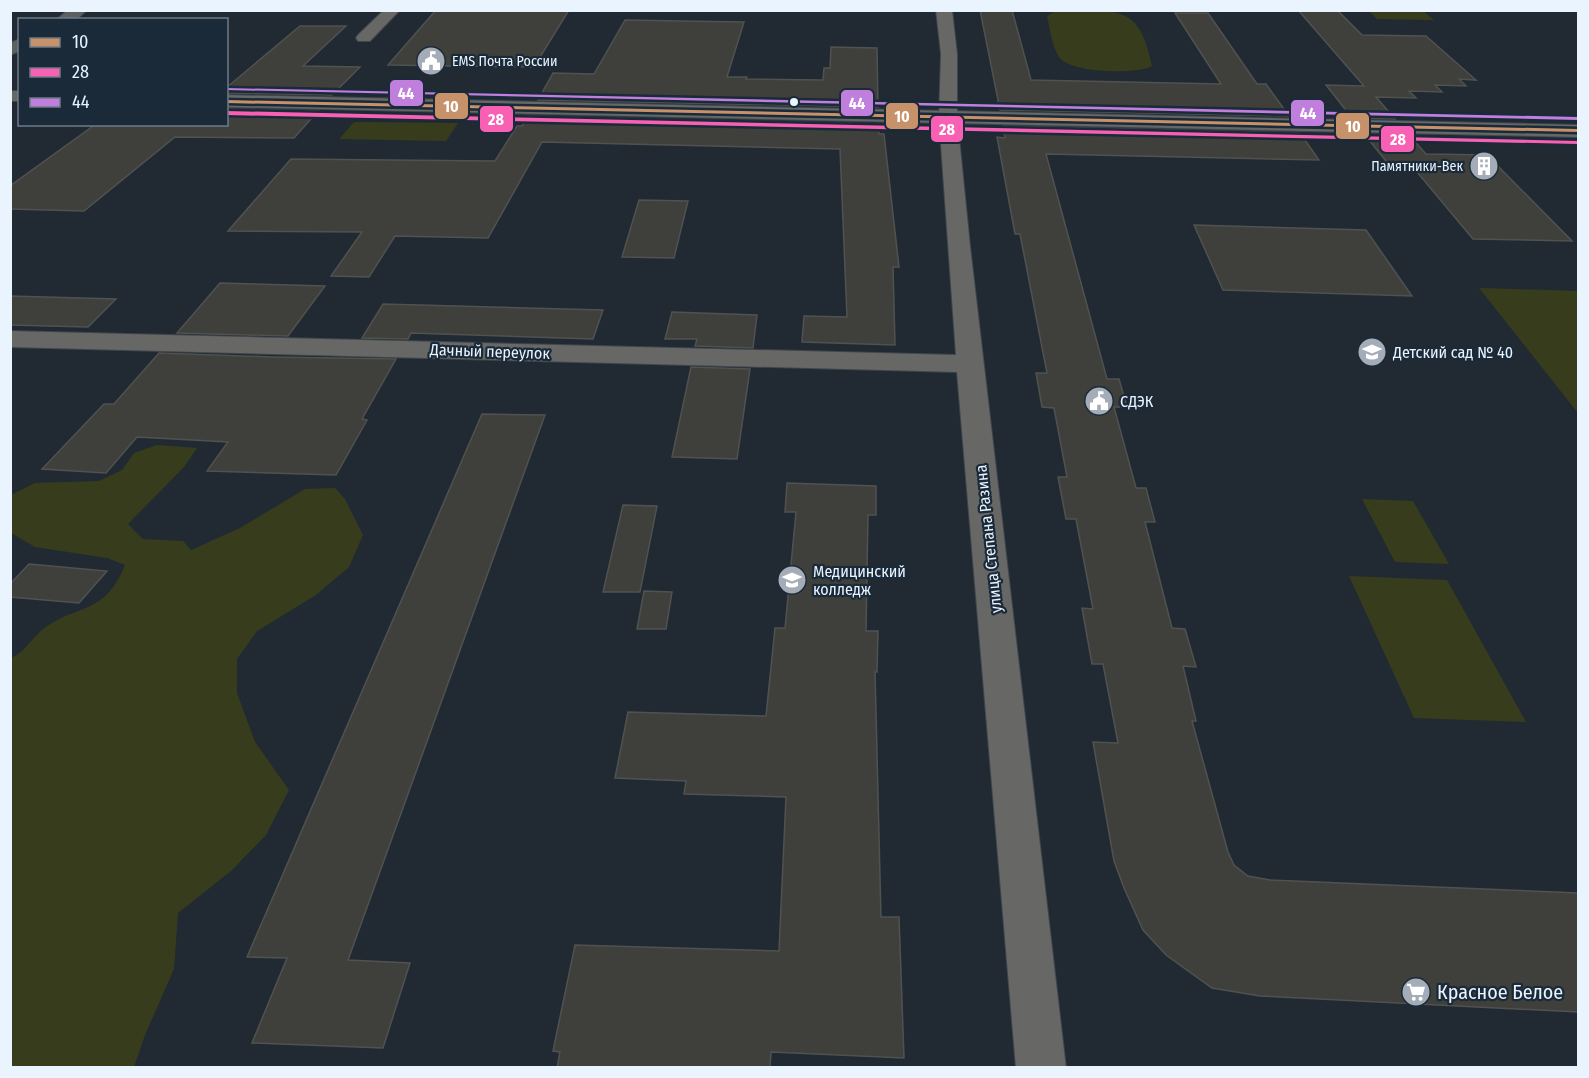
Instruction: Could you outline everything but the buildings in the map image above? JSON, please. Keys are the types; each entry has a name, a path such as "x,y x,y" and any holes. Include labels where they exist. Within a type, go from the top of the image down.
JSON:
{"main road":[{"path":"67,18 80,10"},
{"path":"228,101 1578,131"}],"street":[{"path":"364,38 393,10"},
{"name":"улица Степана Разина","path":"944,10 949,54 948,117 970,364 1041,1068"},
{"name":"Дачный переулок","path":"10,339 970,364"}],"green space":[{"path":"1100,10 1130,19 1142,35 1152,66 1132,71 1104,71 1065,62 1059,57 1055,48 1047,16 1056,11"},
{"path":"1369,11 1423,11 1434,20 1377,19"},
{"path":"354,122 458,123 446,141 339,139"},
{"path":"1479,288 1578,291 1578,413"},
{"path":"157,445 197,448 184,467 128,524 143,539 183,541 191,550 240,528 305,489 335,488 345,499 363,535 349,567 316,595 257,631 237,659 237,693 255,742 289,790 266,835 231,871 178,913 174,969 145,1035 134,1067 11,1067 11,658 42,630 88,607 108,593 117,582 125,565 107,558 35,547 11,533 11,495 35,483 99,481 122,470 134,453"},
{"path":"1362,499 1413,501 1449,564 1395,562"},
{"path":"1349,576 1447,580 1526,722 1414,718"}],"transit line":[{"name":"44","path":"228,89 1578,119"},
{"name":"10","path":"228,101 1578,131"},
{"name":"28","path":"228,113 1578,143"}],"place":[{"name":"EMS Почта России","path":"431,61"},
{"name":"Памятники-Век","path":"1484,166"},
{"name":"Детский сад № 40","path":"1372,352"},
{"name":"СДЭК","path":"1099,401"},
{"name":"Медицинский колледж","path":"792,580"},
{"name":"Красное Белое","path":"1416,992"}]}
